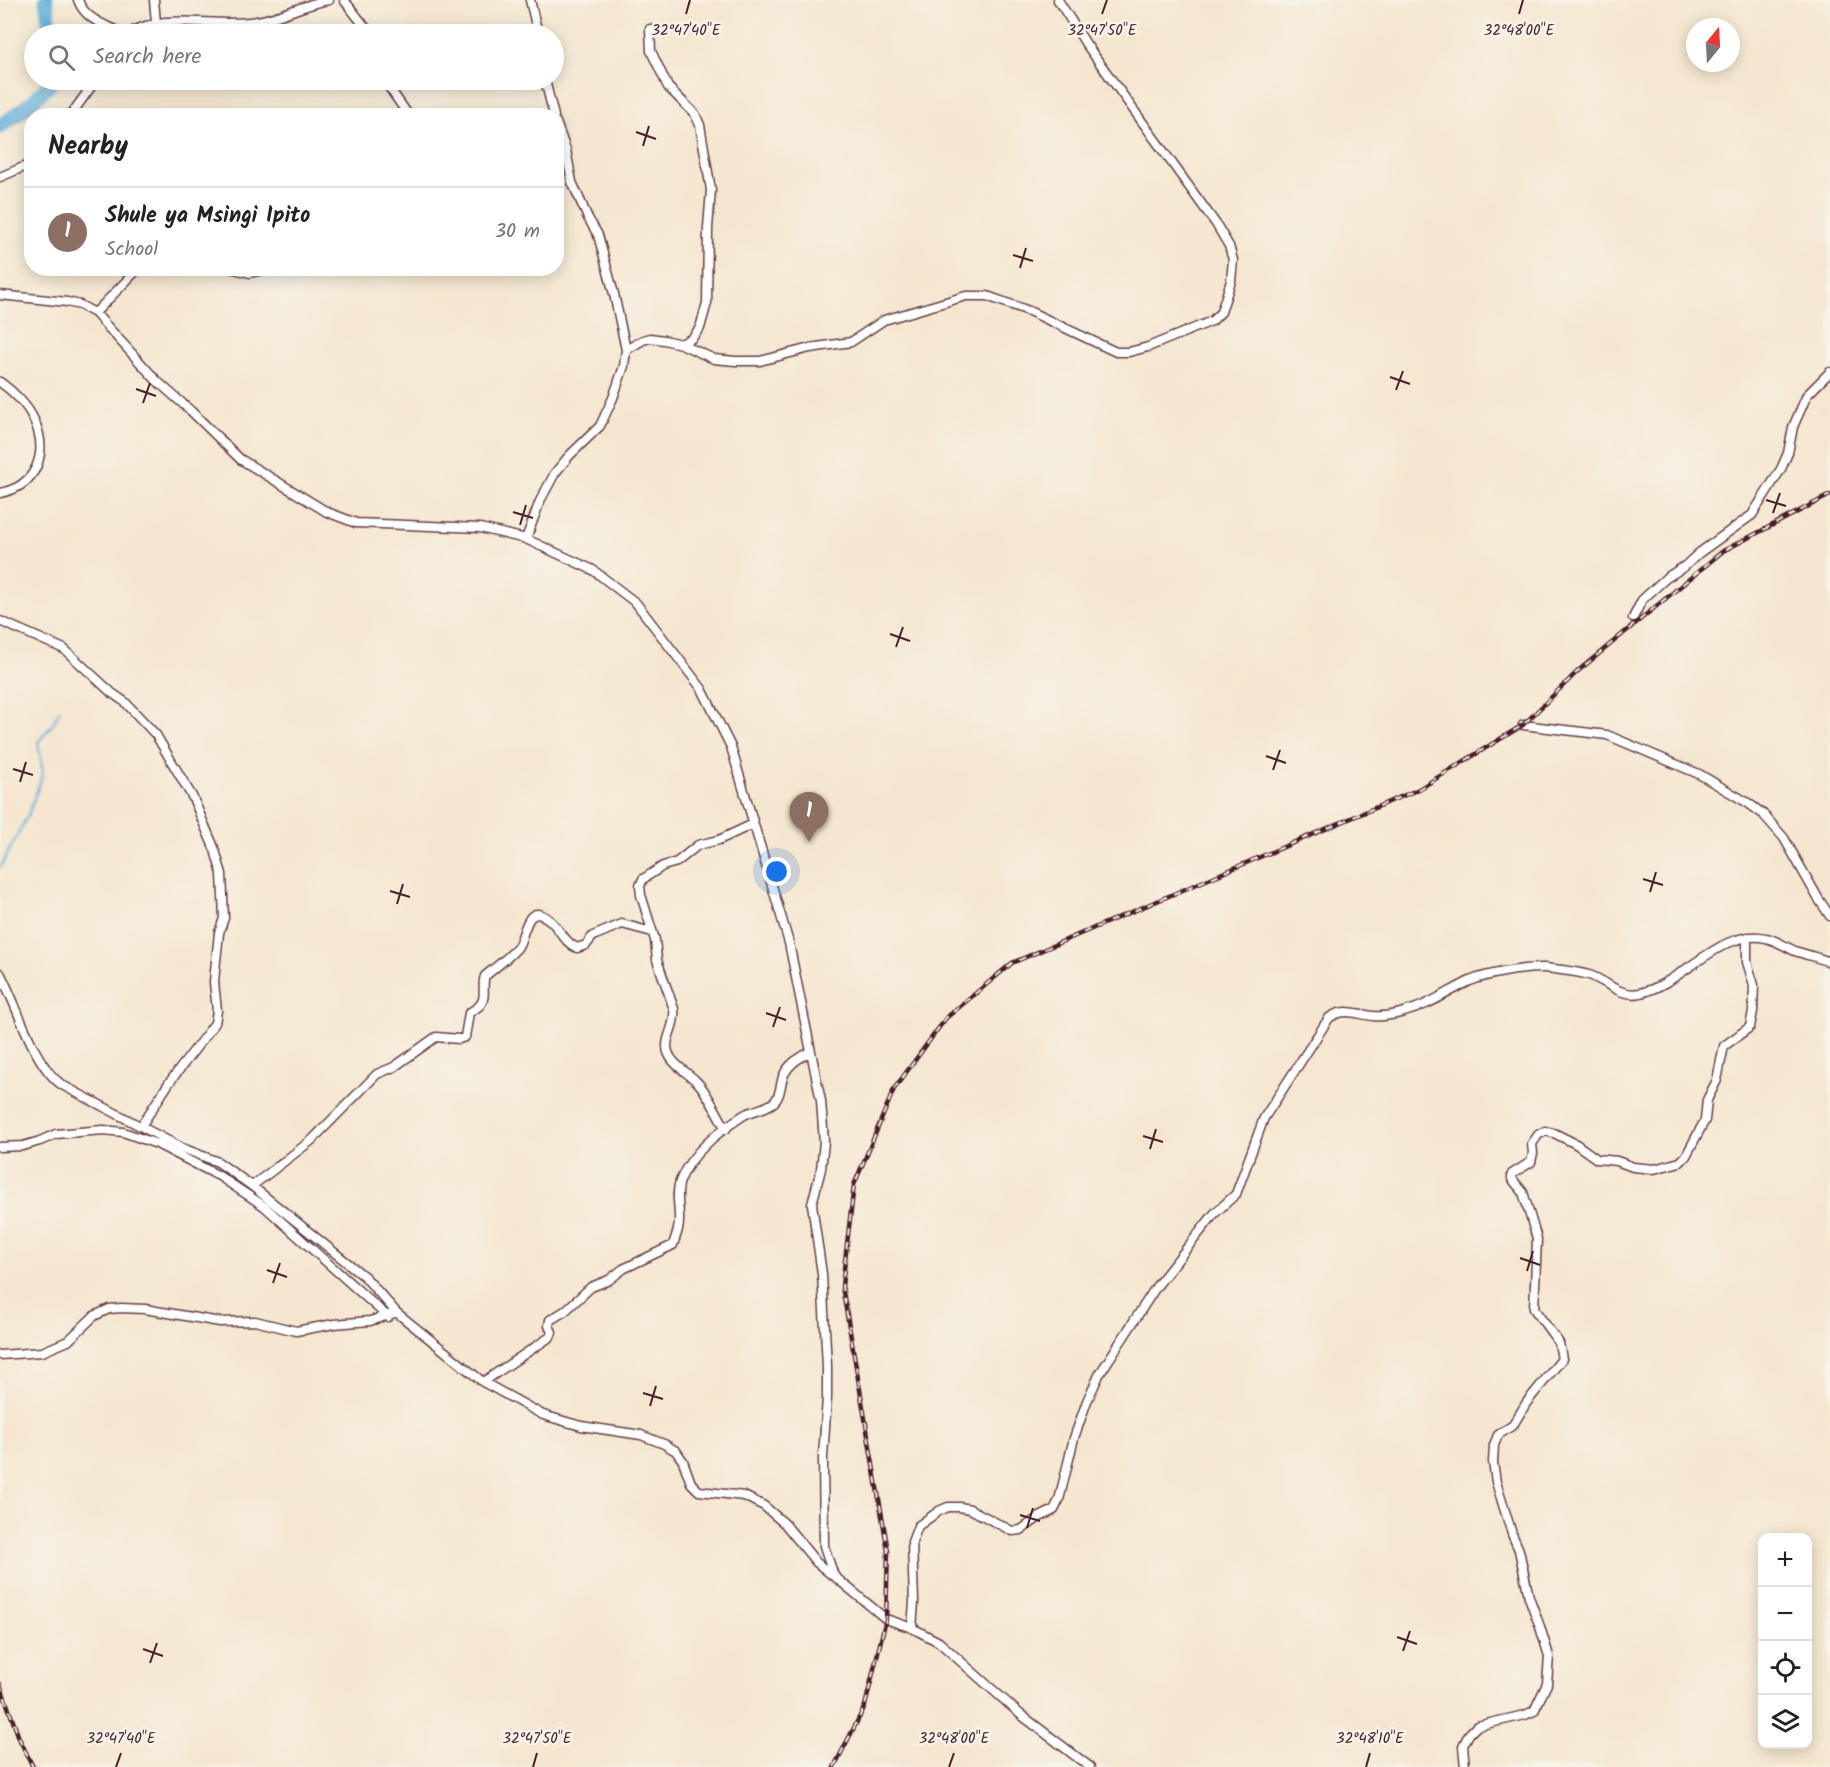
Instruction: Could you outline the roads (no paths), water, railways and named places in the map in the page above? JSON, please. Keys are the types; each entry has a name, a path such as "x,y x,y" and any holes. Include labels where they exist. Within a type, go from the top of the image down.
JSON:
{"street":[{"path":"78,0 83,12 100,24"},
{"path":"154,0 156,23 256,21 329,0"},
{"path":"344,0 363,24"},
{"path":"530,0 536,24"},
{"path":"626,350 650,338 681,344 714,359 735,362 760,361 810,348 851,342 885,320 966,296 987,296 1029,311 1116,352 1129,352 1192,331 1212,321 1221,312 1231,281 1233,260 1229,246 1216,224 1086,44 1058,0"},
{"path":"650,29 651,51 668,87 694,114 700,125 711,190 707,303 700,328 692,338 681,344"},
{"path":"76,108 89,90"},
{"path":"391,90 403,108"},
{"path":"548,90 552,108"},
{"path":"526,539 540,501 555,473 600,426 624,366 626,350 598,235 572,182 564,144"},
{"path":"0,177 24,167"},
{"path":"95,313 131,276"},
{"path":"0,295 67,302 80,305 95,313 157,381 192,411 240,459 327,512 356,523 480,528 526,539 593,570 636,603 702,689 731,747 789,943 821,1101 824,1142 821,1169 812,1204 822,1274 827,1366 823,1457 824,1546 834,1576"},
{"path":"1633,618 1642,600 1666,578 1752,515 1781,469 1788,453 1792,427 1807,395 1830,372"},
{"path":"0,381 28,410 35,422 40,445 39,460 34,473 25,483 0,493"},
{"path":"0,621 64,649 138,714 156,735 193,798 215,850 222,874 224,918 219,933 216,961 214,993 217,1011 214,1023 168,1083 141,1126"},
{"path":"1523,725 1607,735 1699,774 1748,803 1763,814 1784,838 1830,916"},
{"path":"726,1129 698,1082 681,1069 670,1056 667,1046 675,1017 674,1009 657,960 640,886 650,872 677,862 698,845 719,840 753,824"},
{"path":"252,1186 312,1140 377,1074 394,1067 436,1037 459,1040 465,1037 469,1013 480,1006 484,995 485,976 519,946 526,923 532,917 540,914 546,916 567,942 577,948 586,945 593,936 622,924 652,932"},
{"path":"1465,1767 1463,1746 1469,1734 1477,1726 1534,1711 1546,1684 1549,1656 1529,1597 1519,1550 1496,1482 1493,1462 1494,1445 1498,1435 1513,1425 1527,1402 1562,1359 1559,1343 1534,1309 1537,1239 1527,1201 1512,1179 1512,1174 1531,1162 1532,1144 1538,1135 1545,1131 1576,1144 1598,1159 1617,1161 1633,1167 1653,1169 1680,1162 1686,1156 1705,1120 1707,1100 1717,1080 1724,1046 1750,1027 1754,985 1747,962 1747,938"},
{"path":"912,1628 914,1602 912,1542 918,1526 939,1511 948,1507 959,1507 970,1509 1012,1531 1021,1530 1054,1510 1059,1500 1077,1429 1099,1375 1156,1287 1214,1214 1236,1194 1264,1118 1329,1018 1345,1011 1386,1016 1405,1012 1439,998 1479,977 1526,968 1547,968 1593,976 1624,993 1639,993 1656,987 1688,969 1721,946 1747,938 1767,938 1798,952 1830,962"},
{"path":"0,973 18,1015 51,1077 182,1148 218,1162 252,1186 365,1277 392,1314"},
{"path":"483,1382 550,1337 552,1332 549,1326 550,1320 565,1311 591,1287 609,1280 623,1269 673,1245 679,1223 677,1193 679,1182 692,1161 726,1129 746,1114 772,1104 778,1096 783,1076 790,1066 810,1052"},
{"path":"0,1147 23,1146 56,1134 104,1130 123,1132 157,1144 219,1176 264,1206 392,1314 483,1382 543,1415 580,1426 641,1435 664,1444 676,1451 683,1461 691,1483 699,1491 744,1496 764,1506 784,1524 816,1562 886,1619 912,1628 939,1642 1020,1714 1090,1767"},
{"path":"0,1355 42,1352 68,1341 94,1316 109,1309 145,1310 220,1322 255,1321 296,1332 334,1324 370,1321 392,1314"}],"waterway":[{"path":"46,0 50,24"},
{"path":"25,108 44,90"},
{"path":"0,127 24,108"},
{"path":"0,868 28,815 43,774 38,742 52,725 60,710"}],"railway":[{"path":"834,1767 865,1706 886,1619 888,1551 842,1286 854,1185 894,1089 946,1018 1012,963 1419,789 1523,725 1578,671 1723,551 1830,495"},
{"path":"0,1684 19,1738 33,1767"}],"place":[{"name":"Shule ya Msingi Ipito","path":"809,842"}]}
